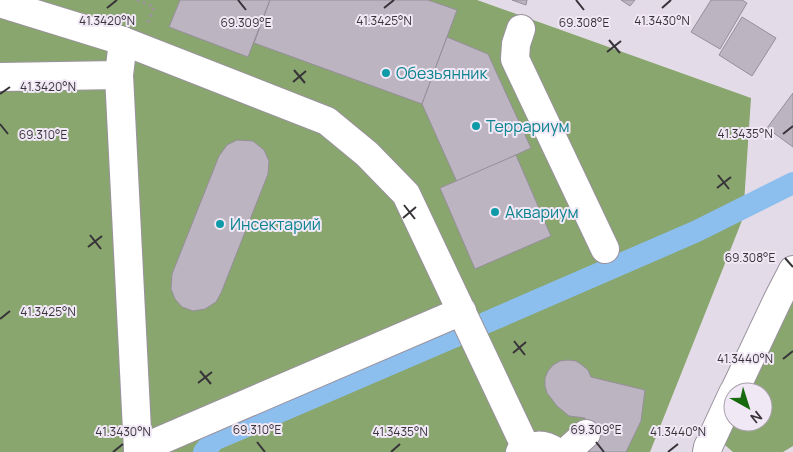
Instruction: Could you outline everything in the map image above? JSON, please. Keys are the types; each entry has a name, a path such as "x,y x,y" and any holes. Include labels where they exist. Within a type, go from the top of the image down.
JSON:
{"street":[{"path":"0,3 123,41 327,121 366,154 406,194 462,311 523,450 536,445 545,446 556,452"},
{"path":"520,29 515,58 605,249"},
{"path":"123,41 119,75 142,451 462,311"},
{"path":"0,76 119,75"},
{"path":"738,382 793,270"},
{"path":"707,452 723,415"},
{"path":"566,452 586,434"}],"path":[{"path":"138,0 154,7"}],"green space":[{"path":"0,0 477,0 751,98 743,218 650,452 0,452"},
{"path":"793,298 793,446 783,452 733,452 719,440 725,432 773,432 773,382 749,382"}],"building":[{"path":"180,0 270,0 248,57 169,27"},
{"name":"Обезьянник","path":"270,0 428,0 457,10 422,104 254,43"},
{"path":"512,0 527,0 526,5"},
{"path":"621,0 635,0 630,6"},
{"path":"711,0 742,0 747,3 720,49 691,32"},
{"path":"742,17 776,38 752,76 719,55"},
{"name":"Террариум","path":"447,37 488,54 531,148 457,182 422,104"},
{"path":"793,93 793,147 767,128"},
{"name":"Инсектарий","path":"237,140 253,141 264,150 269,161 268,174 221,293 216,302 205,309 193,311 182,307 175,299 171,289 172,274 219,156 227,145"},
{"name":"Аквариум","path":"516,155 551,236 475,269 440,188"},
{"path":"560,361 576,361 582,365 588,370 591,377 645,390 641,421 626,452 590,452 588,450 585,418 569,416 557,406 547,393 545,378 548,371"}],"waterway":[{"path":"485,323 697,231 793,183"},
{"path":"204,452 214,440 456,336"}],"place":[{"name":"Обезьянник","path":"386,73"},
{"name":"Террариум","path":"476,126"},
{"name":"Аквариум","path":"495,212"},
{"name":"Инсектарий","path":"220,224"}]}
